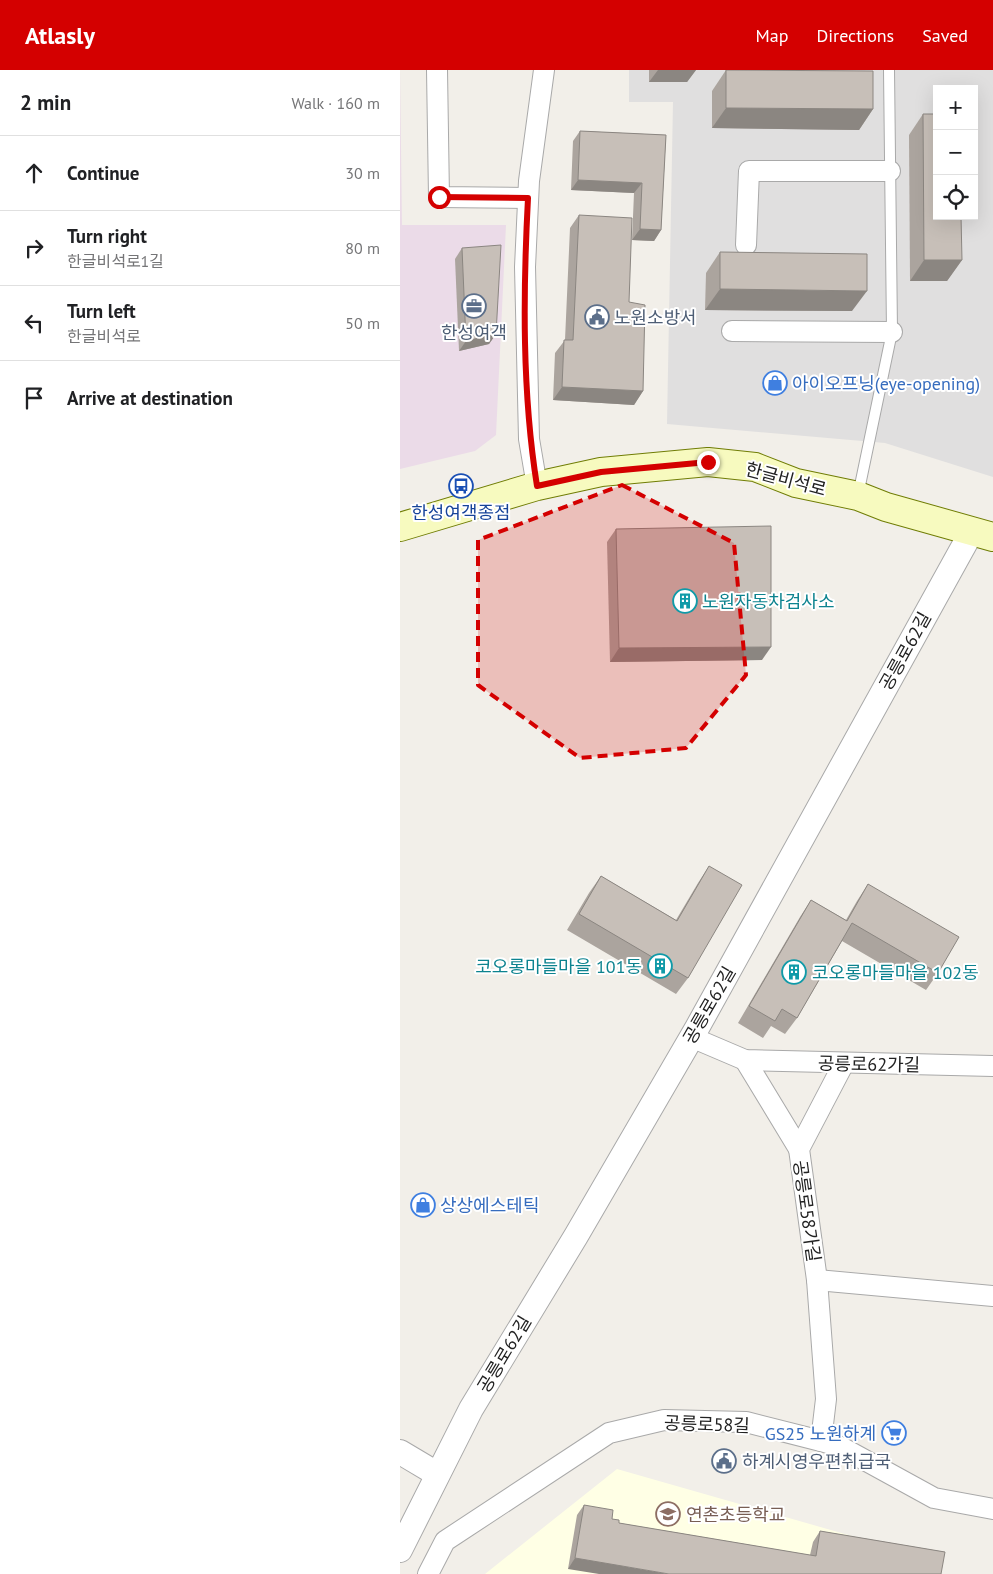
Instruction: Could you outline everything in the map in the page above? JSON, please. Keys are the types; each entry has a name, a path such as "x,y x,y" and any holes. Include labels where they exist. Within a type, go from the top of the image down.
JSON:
{"main road":[{"name":"한글비석로","path":"400,527 537,486 601,472 708,462 754,467 796,483 858,496 886,507 982,534"}],"street":[{"path":"437,70 439,197 528,198"},
{"path":"537,486 529,439 525,267 528,198 544,70"},
{"path":"746,245 748,171 890,171"},
{"path":"732,331 892,332"},
{"name":"공릉로62길","path":"400,1550 470,1409 576,1236 982,534"},
{"name":"공릉로62가길","path":"691,1037 745,1060 993,1066"},
{"path":"745,1060 799,1148"},
{"name":"공릉로58가길","path":"822,1441 826,1399 817,1280 799,1148 844,1063"},
{"name":"공릉로58가길","path":"817,1280 993,1296"},
{"name":"공릉로58길","path":"428,1574 445,1541 609,1433 664,1420 746,1422 822,1441 841,1448 934,1498 992,1507"},
{"path":"400,1452 437,1474"}],"lane":[{"path":"858,496 892,332 889,70"}],"highlighted area":[{"path":"622,485 734,543 746,675 686,748 580,758 478,685 478,540"}],"shaded area":[{"path":"400,70 402,225 506,225 496,435 475,451 400,469"},
{"path":"629,70 993,70 993,477 885,443 667,424 673,102 629,102"},
{"name":"연촌초등학교","path":"617,1469 936,1560 932,1574 485,1574"}],"building":[{"path":"726,70 873,71 873,109 726,108"},
{"path":"923,114 933,114 933,220 961,220 962,260 924,260"},
{"path":"580,131 666,135 661,230 640,229 642,183 578,180"},
{"name":"노원소방서","path":"579,215 632,218 629,302 645,305 643,391 562,387 564,340 573,340"},
{"path":"501,245 496,334 466,341 462,248"},
{"path":"720,252 867,254 867,291 720,289"},
{"name":"노원자동차검사소","path":"771,526 771,647 619,648 616,529"},
{"name":"코오롱마들마을 101동","path":"709,866 742,885 688,978 579,914 601,876 677,921"},
{"name":"코오롱마들마을 102동","path":"868,884 959,937 938,973 852,923 797,1018 782,1009 775,1021 749,1006 811,900 847,921"},
{"path":"584,1505 613,1510 612,1519 619,1520 619,1523 816,1556 820,1531 945,1552 941,1574 669,1574 575,1558"}],"place":[{"name":"한성여객","path":"474,306"},
{"name":"노원소방서","path":"597,317"},
{"name":"아이오프닝(eye-opening)","path":"775,383"},
{"name":"한성여객종점","path":"461,486"},
{"name":"노원자동차검사소","path":"685,601"},
{"name":"코오롱마들마을 101동","path":"660,966"},
{"name":"코오롱마들마을 102동","path":"794,972"},
{"name":"상상에스테틱","path":"423,1205"},
{"name":"GS25 노원하계","path":"894,1433"},
{"name":"하계시영우편취급국","path":"724,1461"},
{"name":"연촌초등학교","path":"668,1514"}],"route":[{"path":"439,197 528,198 525,267 529,439 537,486 601,472 708,462"}]}
